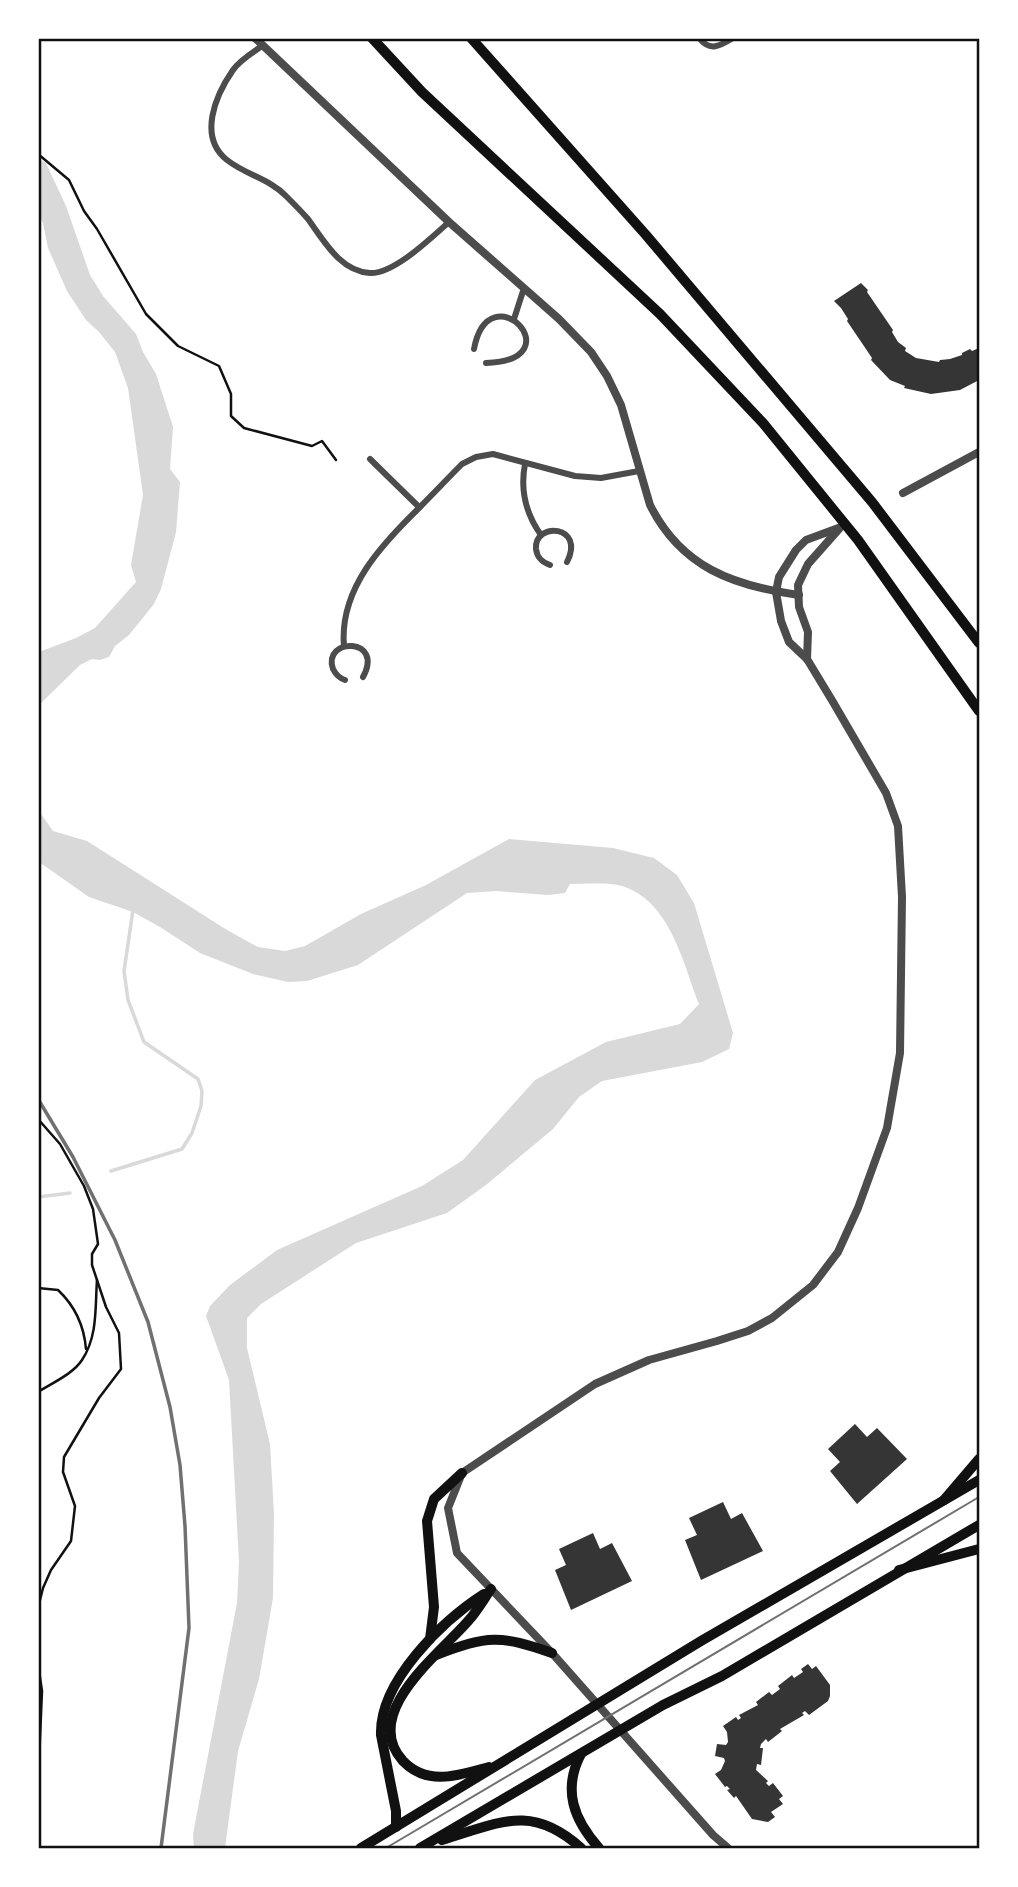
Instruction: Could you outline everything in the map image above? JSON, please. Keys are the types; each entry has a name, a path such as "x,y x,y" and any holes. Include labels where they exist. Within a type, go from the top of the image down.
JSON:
{"highway":[{"path":"372,38 422,92 660,314 763,423 858,540 979,711"},
{"path":"471,38 646,235 865,494 979,643"},
{"path":"944,1500 979,1459"},
{"path":"899,1570 979,1549"}],"main road":[{"path":"430,1639 434,1607 427,1521 434,1499 462,1473"},
{"path":"361,1849 701,1641 979,1480"},
{"path":"424,1846 663,1705 722,1676 979,1525"},
{"path":"491,1589 470,1620 432,1656 410,1683 396,1708 391,1730 396,1749 403,1760 415,1770 441,1778 500,1764"},
{"path":"396,1827 397,1811 381,1735 384,1707 393,1686 430,1639 459,1610 491,1589"},
{"path":"432,1656 463,1644 503,1639 552,1653"},
{"path":"581,1753 572,1772 570,1788 577,1815 586,1834 599,1849"},
{"path":"424,1846 509,1819 524,1819 558,1830 581,1849"}],"street":[{"path":"254,38 449,222 569,330 604,370 623,411 639,471 658,520 682,549 714,572 751,586 799,595"},
{"path":"699,38 705,46 712,48 720,47 733,38"},
{"path":"262,46 234,68 217,99 211,122 214,146 227,160 252,176 277,187 306,217 324,243 346,266 366,273 382,272 391,267 449,222"},
{"path":"514,319 524,288"},
{"path":"474,349 477,336 492,319 503,316 514,319 525,332 523,350 509,361 486,363"},
{"path":"903,493 979,452"},
{"path":"344,646 342,630 356,585 379,550 453,473 471,459 493,454 575,476 601,478 639,471"},
{"path":"370,459 419,508"},
{"path":"525,464 523,483 526,503 533,523 541,535"},
{"path":"728,1849 552,1653 457,1553 448,1508 462,1473 595,1384 649,1360 748,1331 772,1318 813,1284 847,1236 887,1128 900,1053 902,897 898,826 886,793 807,659 789,642 781,621 776,592 786,563 806,540 841,527 808,564 798,585 799,607 808,632 807,659"},
{"path":"550,565 540,559 536,551 541,535 549,531 565,533 571,540 572,549 567,562"},
{"path":"345,680 334,672 332,662 335,652 344,646 354,645 363,650 368,659 363,677"}],"path":[{"path":"38,155 69,180 84,211 146,314 178,346 219,366 231,394 231,416 244,428 312,446 322,441 336,460"},
{"path":"38,1119 60,1144 84,1186 93,1209 97,1244 92,1254 92,1265 106,1307 119,1333 121,1369 99,1398 64,1457 63,1472 75,1506 71,1541 51,1570 38,1608"},
{"path":"38,1392 82,1361 96,1323 97,1277"},
{"path":"38,1288 58,1290 72,1305 80,1321 86,1352"},
{"path":"38,1664 42,1691 38,1786"}],"shaded area":[{"path":"39,159 46,163 66,206 90,275 103,296 136,334 156,374 173,427 170,469 180,482 176,532 161,589 154,604 129,635 115,646 109,657 92,659 80,665 39,705 39,652 95,628 136,582 131,565 143,495 128,388 115,352 86,320 67,291 48,248 39,216"},
{"path":"39,811 53,831 87,841 258,947 285,951 305,946 361,914 426,885 509,839 613,848 654,858 677,875 694,903 733,1033 729,1049 702,1062 602,1081 579,1097 553,1129 486,1185 447,1213 356,1243 261,1304 247,1318 247,1348 270,1444 274,1514 273,1598 259,1679 238,1751 225,1848 194,1848 193,1834 237,1603 239,1562 229,1380 206,1316 210,1306 230,1285 277,1250 422,1186 463,1160 535,1080 606,1042 680,1024 699,1004 681,953 654,907 641,895 625,887 606,884 570,884 565,893 548,895 496,891 467,893 358,965 307,981 288,982 253,974 200,953 133,912 89,897 39,862"}],"building":[{"path":"861,283 868,290 898,342 916,358 939,362 979,348 979,380 960,390 931,394 904,388 905,386 890,380 871,360 848,319 834,301"},
{"path":"855,1424 867,1437 877,1428 907,1459 857,1504 830,1471 840,1462 828,1449"},
{"path":"723,1502 731,1519 742,1513 763,1551 701,1580 685,1540 697,1535 689,1518"},
{"path":"593,1533 600,1549 612,1543 632,1581 571,1610 555,1570 566,1565 559,1549"},
{"path":"808,1664 812,1669 816,1666 830,1685 830,1696 828,1701 809,1715 805,1711 802,1713 804,1715 780,1729 782,1731 768,1742 766,1739 761,1744 761,1765 757,1764 756,1770 768,1781 766,1783 769,1786 773,1783 783,1796 779,1799 783,1804 771,1812 775,1817 768,1822 752,1819 736,1796 734,1798 727,1790 730,1789 725,1787 715,1774 721,1770 725,1761 724,1758 715,1756 717,1744 726,1745 728,1742 723,1726 736,1717 738,1720 741,1718 739,1715 758,1705 756,1702 769,1692 772,1695 780,1689 778,1686 792,1675 794,1678 803,1672 801,1669"}],"waterway":[{"path":"111,1171 182,1149 192,1133 201,1106 202,1091 198,1079 144,1042 128,1000 124,971 133,910"},
{"path":"38,1197 70,1193"}],"tram line":[{"path":"386,1848 979,1497"}],"railway":[{"path":"38,1099 73,1157 115,1240 148,1322 170,1407 180,1465 189,1628 161,1848"}]}
